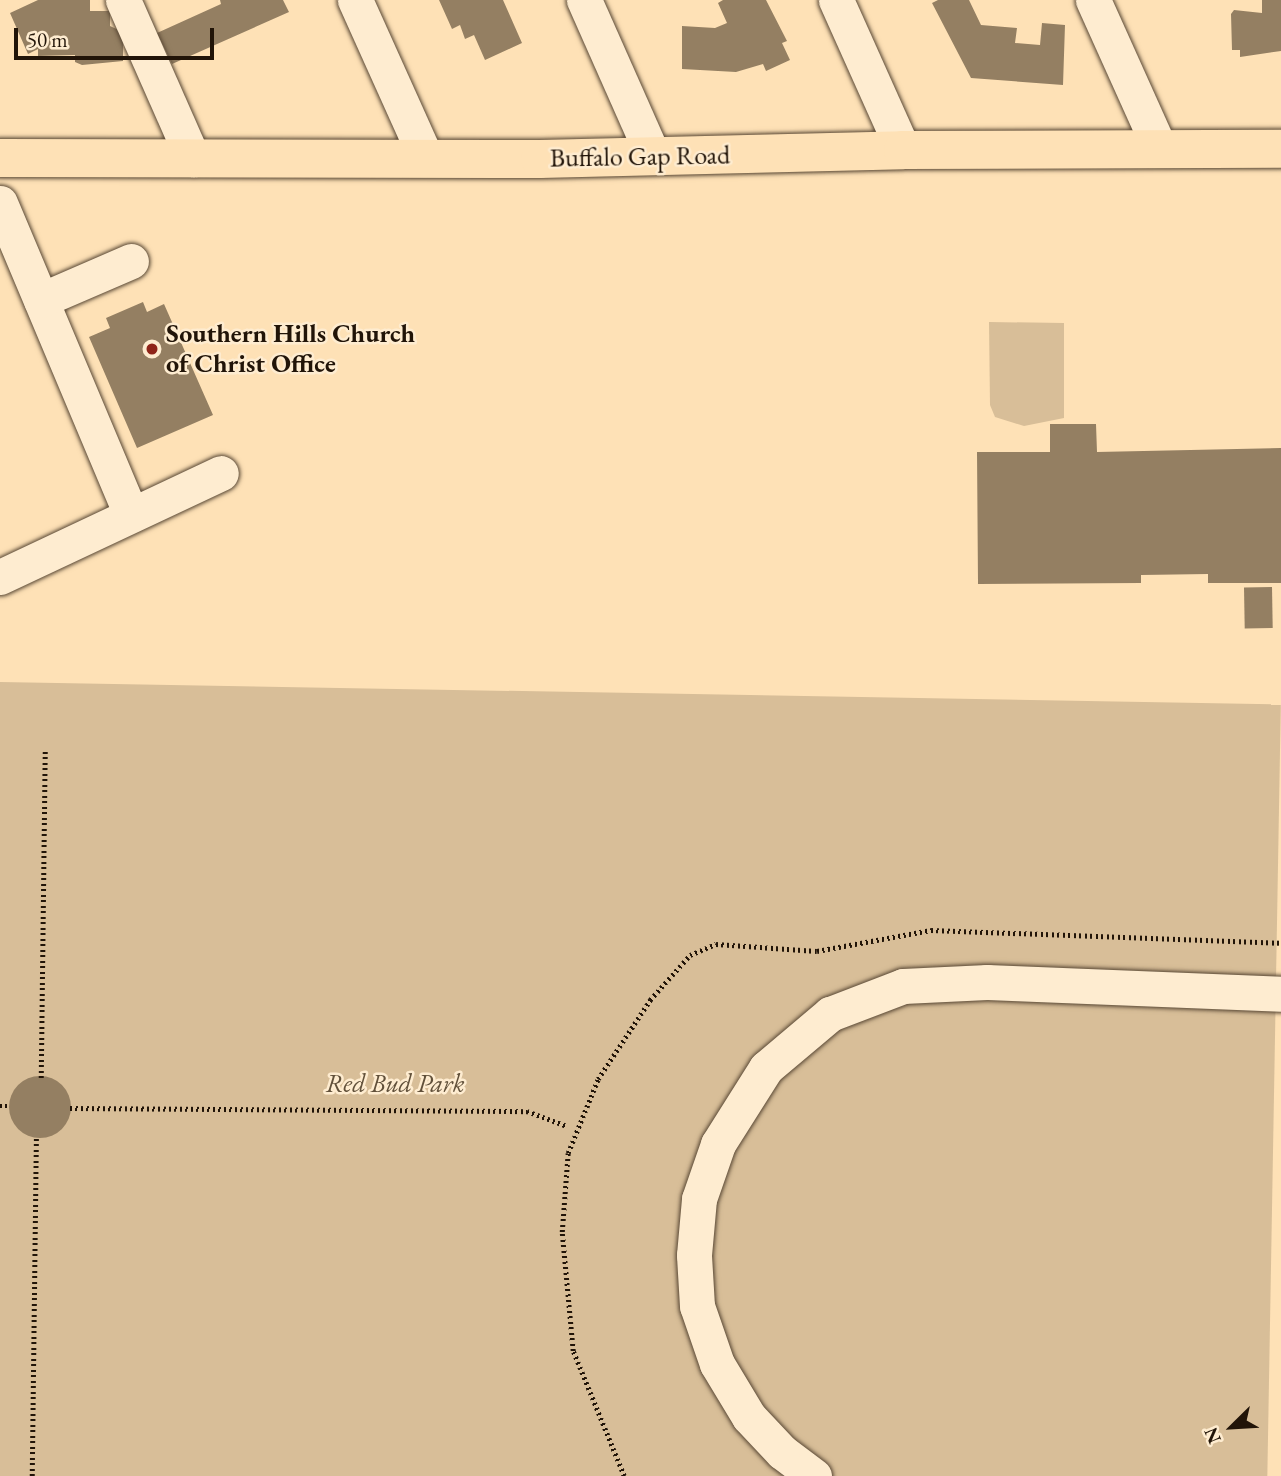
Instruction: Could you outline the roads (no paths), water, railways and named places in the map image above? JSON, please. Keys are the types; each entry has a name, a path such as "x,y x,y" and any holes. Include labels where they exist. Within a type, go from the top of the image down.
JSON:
{"main road":[{"name":"Buffalo Gap Road","path":"0,158 653,156 903,150 1281,149"}],"street":[{"path":"123,0 193,159"},
{"path":"355,0 425,156"},
{"path":"584,0 653,156"},
{"path":"836,0 903,150"},
{"path":"1093,0 1160,149"},
{"path":"0,203 131,515"},
{"path":"41,300 131,261"},
{"path":"0,577 221,473"},
{"path":"814,1476 782,1452 749,1417 717,1364 697,1306 694,1255 699,1199 718,1143 766,1068 830,1014 903,986 987,982 1281,994"}],"place":[{"name":"Southern Hills Church of Christ Office","path":"152,349"}],"park label":[{"name":"Red Bud Park","path":"395,1084"}]}
